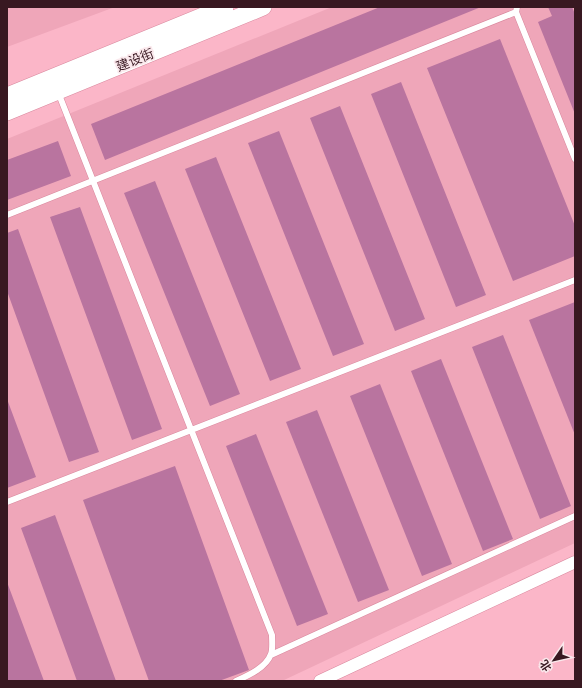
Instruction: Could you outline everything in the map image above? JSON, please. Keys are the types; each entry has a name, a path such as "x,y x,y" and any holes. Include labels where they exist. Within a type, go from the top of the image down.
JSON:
{"street":[{"name":"建设街","path":"7,96 225,7"},
{"name":"建设街","path":"7,112 264,7"},
{"path":"320,681 575,562"}],"lane":[{"path":"7,215 516,10 575,159"},
{"path":"58,91 272,635 271,654 264,665 236,681"},
{"path":"7,502 575,280"},
{"path":"271,654 575,516"}],"shaded area":[{"path":"7,7 115,7 7,47"},
{"path":"332,7 575,7 575,543 282,681 7,681 7,139"}],"building":[{"path":"380,7 481,7 105,160 91,124"},
{"path":"548,7 572,7 575,14 575,114 538,22 552,16"},
{"path":"500,39 575,226 575,256 513,281 427,68"},
{"path":"401,82 486,295 456,307 371,94"},
{"path":"340,106 425,319 395,331 310,118"},
{"path":"279,131 364,344 333,356 248,143"},
{"path":"58,141 71,176 7,200 7,160"},
{"path":"216,157 301,369 270,381 185,169"},
{"path":"155,181 240,394 210,406 124,193"},
{"path":"80,207 162,429 132,440 50,217"},
{"path":"18,229 99,452 69,462 7,291 7,233"},
{"path":"575,302 575,435 529,320"},
{"path":"503,335 571,506 540,519 472,347"},
{"path":"441,359 513,539 483,551 411,371"},
{"path":"380,384 452,564 422,576 350,396"},
{"path":"7,399 36,477 7,488"},
{"path":"317,410 389,590 358,602 286,422"},
{"path":"256,434 328,614 297,626 226,446"},
{"path":"175,466 249,670 219,681 149,681 83,500"},
{"path":"55,515 116,681 77,681 21,528"},
{"path":"7,582 44,681 7,681"}]}
